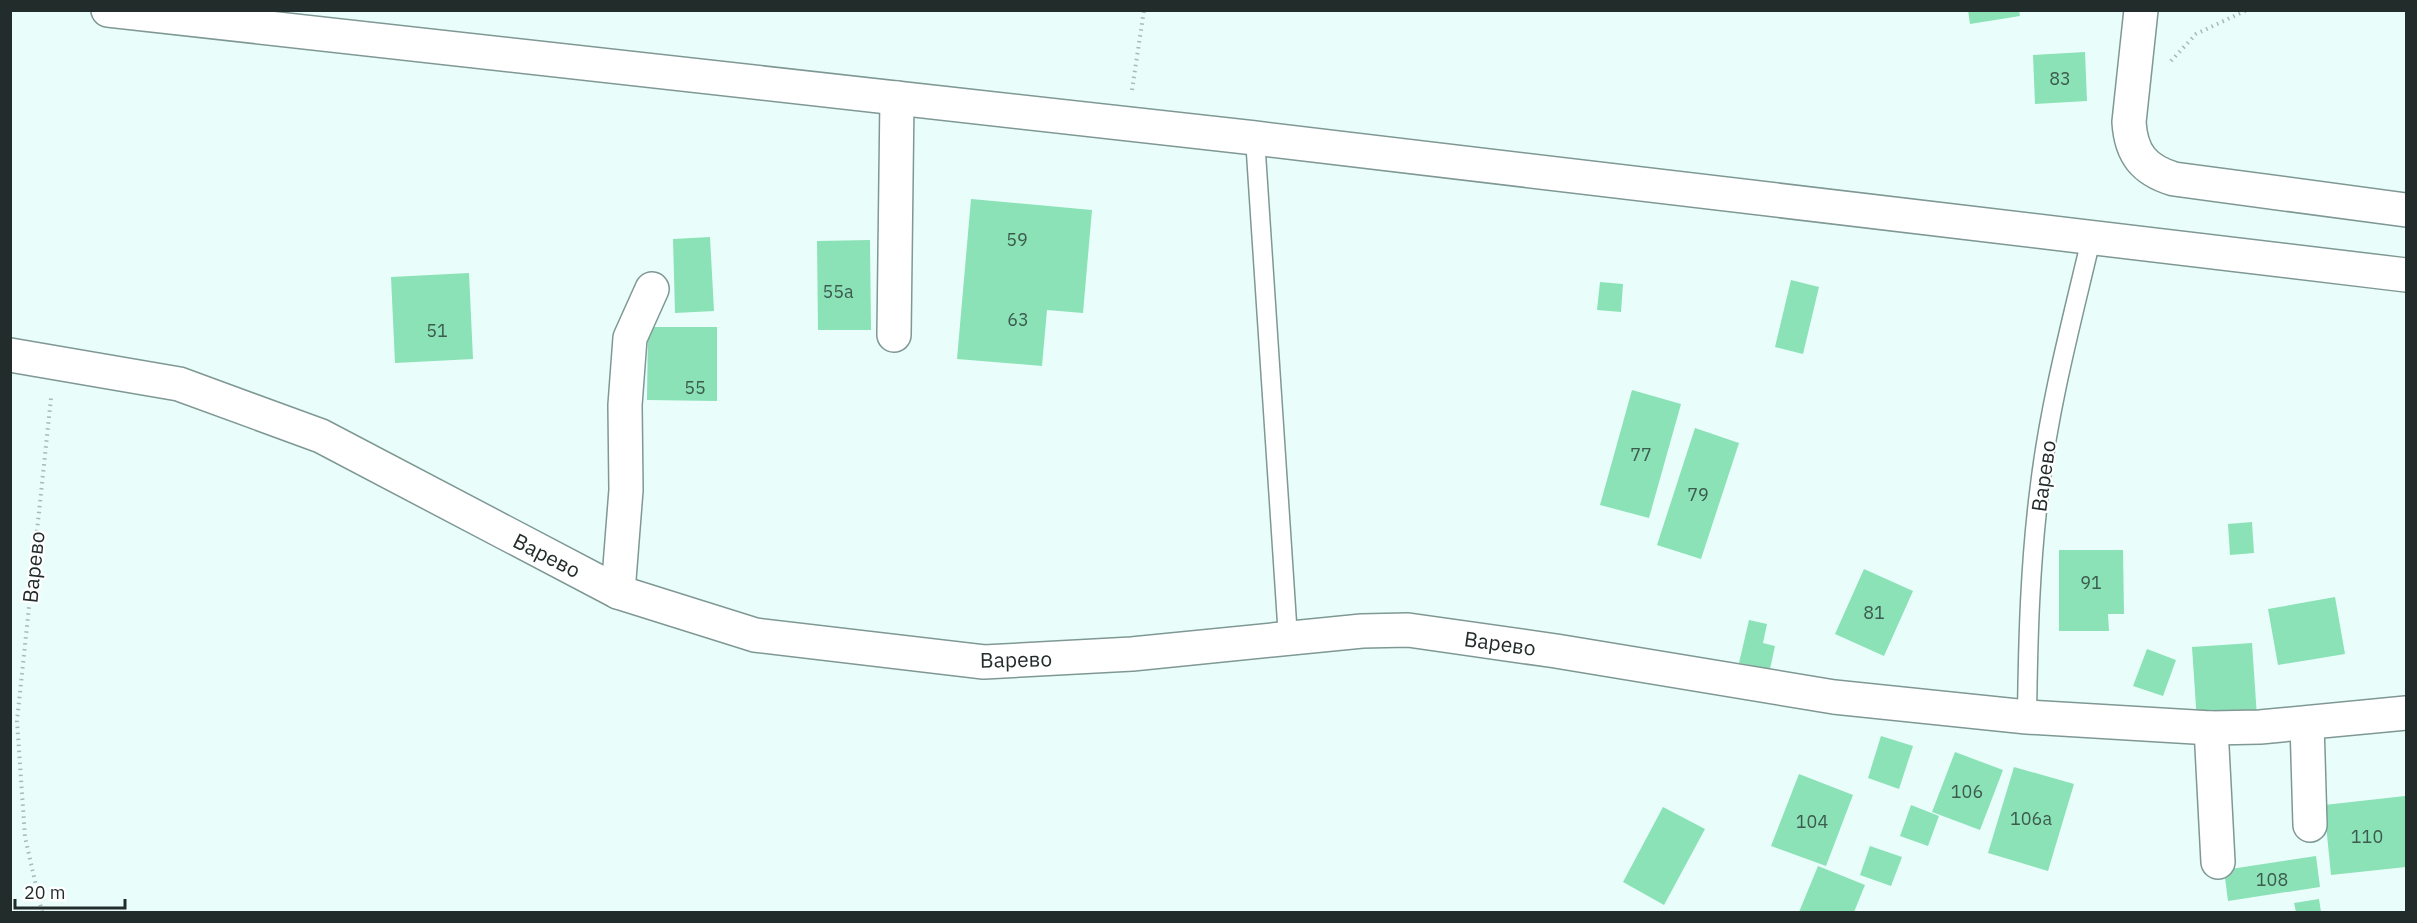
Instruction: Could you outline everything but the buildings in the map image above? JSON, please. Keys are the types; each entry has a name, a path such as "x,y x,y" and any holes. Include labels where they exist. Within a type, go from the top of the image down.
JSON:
{"street":[{"path":"108,10 1255,138 2406,275"},
{"path":"2141,10 2129,122 2134,150 2152,170 2174,179 2406,210"},
{"path":"894,335 897,98"},
{"path":"618,592 626,490 625,405 630,338 652,289"},
{"name":"Варево","path":"10,355 179,384 321,436 618,592 755,635 984,662 1132,654 1362,630 1408,630 1556,651 1834,697 2027,717 2211,728 2307,723 2406,713"},
{"path":"2307,723 2310,825"},
{"path":"2211,728 2218,862"}],"lane":[{"path":"1255,138 1287,638"},
{"name":"Варево","path":"2027,717 2028,598 2040,483 2060,369 2091,239"}],"path":[{"path":"1127,124 1144,10"},
{"path":"2133,100 2196,34 2247,10"},
{"name":"Варево","path":"42,912 26,837 17,721 55,364"}]}
